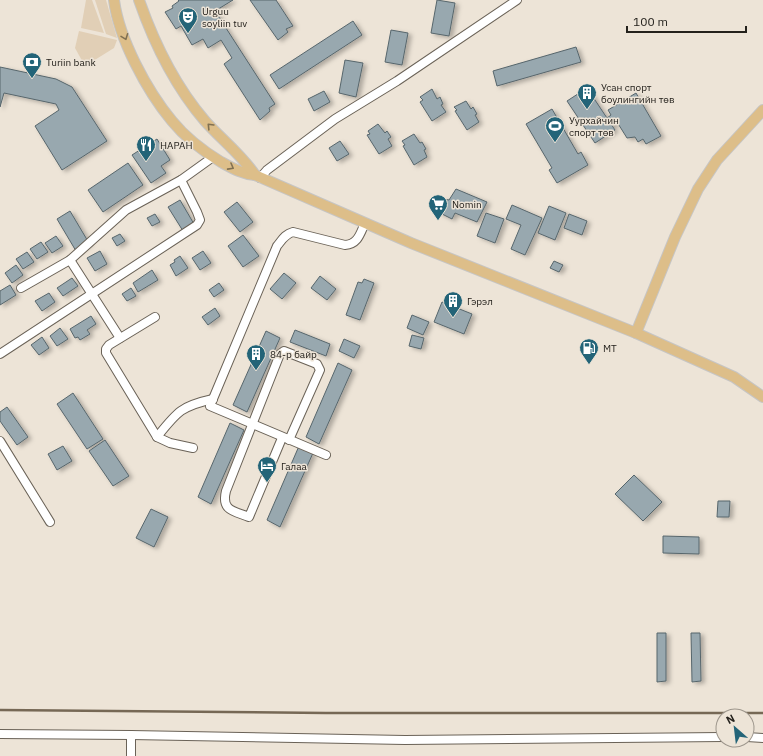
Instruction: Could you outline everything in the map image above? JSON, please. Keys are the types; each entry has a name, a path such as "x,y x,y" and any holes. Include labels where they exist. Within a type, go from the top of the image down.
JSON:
{"main road":[{"path":"114,0 121,27 130,50 156,98 172,121 182,132 213,157 245,174 258,176 411,243 636,333 734,377 763,397"},
{"path":"139,0 146,22 159,49 192,104 258,176"},
{"path":"636,333 675,237 698,189 717,160 763,110"}],"street":[{"path":"258,176 335,119 397,81 517,0"},
{"path":"21,288 70,260 126,210 181,180 213,157"},
{"path":"0,354 197,225 200,220 181,180"},
{"path":"326,455 210,406 277,246 282,239 287,234 293,232 345,245 352,244 357,240 365,223"},
{"path":"70,260 120,338"},
{"path":"156,317 110,345 106,349 107,358 157,438 170,443 193,448"},
{"path":"284,351 317,364 320,370 286,439 249,517 230,510 225,506 225,496 251,424 280,354 284,351"},
{"path":"157,438 174,416 184,408 195,403 213,399"},
{"path":"0,441 50,522"},
{"path":"0,734 405,740 715,737"},
{"path":"131,735 131,756"}],"shaded area":[{"path":"86,0 92,0 104,33 81,28"},
{"path":"95,0 106,0 117,38 106,34"},
{"path":"79,31 117,40 114,48 85,66 75,48"}],"building":[{"path":"178,0 233,0 215,11 275,104 269,108 270,111 260,120 224,64 232,58 221,40 208,48 203,39 192,45 181,26 176,29 165,12 173,8 172,6 179,1"},
{"path":"250,0 276,0 293,26 286,29 288,32 278,40"},
{"path":"437,0 455,3 449,36 431,33"},
{"path":"353,21 362,35 279,89 270,75"},
{"path":"391,30 408,33 402,65 385,62"},
{"path":"576,47 581,62 497,86 493,71"},
{"path":"345,60 363,63 356,97 339,93"},
{"path":"0,67 56,79 72,87 107,141 62,170 35,126 59,110 56,104 4,93 0,107"},
{"name":"Усан спорт боулингийн төв","path":"587,88 615,130 595,143 567,101"},
{"path":"432,89 437,99 440,97 443,104 441,105 446,112 432,121 420,102 423,100 420,97"},
{"path":"324,91 330,102 314,111 308,99"},
{"path":"636,93 661,136 646,144 643,139 638,142 635,137 627,138 617,122 611,125 607,118 611,115 608,110"},
{"path":"466,101 471,109 473,107 479,122 467,130 454,107"},
{"path":"552,109 578,154 581,152 588,165 557,183 549,170 552,168 526,124"},
{"path":"378,124 385,133 387,131 391,137 388,139 392,146 379,154 367,135 370,134 368,131"},
{"path":"414,134 420,143 422,142 426,149 424,150 427,157 414,165 403,146 405,145 402,141"},
{"path":"157,139 170,160 161,166 166,173 151,183 132,155"},
{"path":"340,141 349,154 337,161 329,148"},
{"path":"128,163 143,185 103,212 88,190"},
{"path":"456,189 487,202 477,222 455,213 452,219 438,212 443,199 449,200"},
{"path":"180,200 194,224 183,231 168,207"},
{"path":"237,202 253,222 240,232 224,212"},
{"path":"512,205 542,218 525,255 511,249 521,225 506,219"},
{"path":"549,206 566,213 555,240 538,233"},
{"path":"70,211 89,243 76,251 57,219"},
{"path":"486,213 504,219 495,243 477,236"},
{"path":"155,214 160,222 152,226 147,218"},
{"path":"569,214 587,221 582,235 564,228"},
{"path":"120,234 125,241 117,246 112,238"},
{"path":"243,235 259,256 243,267 228,246"},
{"path":"56,236 63,246 52,253 45,243"},
{"path":"41,242 48,252 37,259 30,249"},
{"path":"100,251 107,264 95,271 87,258"},
{"path":"203,251 211,263 200,270 192,258"},
{"path":"27,252 34,262 23,269 16,259"},
{"path":"180,256 188,268 176,276 170,265"},
{"path":"554,261 563,265 559,272 550,268"},
{"path":"16,265 23,275 12,283 5,273"},
{"path":"152,270 158,280 138,292 133,283"},
{"path":"284,273 296,283 282,299 270,289"},
{"path":"320,276 336,289 327,300 311,288"},
{"path":"72,278 78,286 63,296 57,288"},
{"path":"364,279 374,283 360,320 346,315 358,282 362,283"},
{"path":"219,283 224,290 214,297 209,290"},
{"path":"10,285 16,295 0,305 0,291"},
{"path":"131,288 136,296 127,301 122,294"},
{"path":"49,293 55,302 42,311 35,301"},
{"name":"Гэрэл","path":"442,302 472,314 464,334 434,322"},
{"path":"215,308 220,316 208,325 202,317"},
{"path":"412,315 429,322 423,335 407,328"},
{"path":"91,316 96,324 87,330 90,334 80,340 78,337 75,338 70,329"},
{"path":"60,328 68,339 57,346 50,336"},
{"path":"295,330 330,344 326,356 290,342"},
{"name":"84-р байр","path":"266,331 280,338 247,412 233,405"},
{"path":"412,335 424,338 421,349 409,346"},
{"path":"42,337 49,348 39,355 31,345"},
{"path":"344,339 360,346 354,358 339,351"},
{"name":"84-р байр","path":"338,363 352,370 319,444 306,437"},
{"path":"73,393 103,439 87,449 57,404"},
{"path":"7,407 28,437 17,445 0,421 0,412"},
{"path":"230,423 244,430 211,504 198,497"},
{"path":"105,440 129,476 113,486 89,451"},
{"path":"63,446 72,461 57,470 48,454"},
{"path":"299,446 313,453 280,527 267,520"},
{"path":"634,475 662,502 643,521 615,494"},
{"path":"718,501 730,501 729,517 717,517"},
{"path":"151,509 168,517 154,547 136,538"},
{"path":"663,536 699,537 699,554 663,553"},
{"path":"657,633 666,633 666,681 657,682"},
{"path":"691,633 700,633 701,681 692,682"}],"waterway":[{"path":"0,710 326,713 763,713"}],"place":[{"name":"Urguu soyliin tuv","path":"188,34"},
{"name":"Turiin bank","path":"32,79"},
{"name":"Усан спорт боулингийн төв","path":"587,110"},
{"name":"Уурхайчин спорт төв","path":"555,143"},
{"name":"НАРАН","path":"146,162"},
{"name":"Nomin","path":"438,221"},
{"name":"Гэрэл","path":"453,318"},
{"name":"МТ","path":"589,365"},
{"name":"84-р байр","path":"256,371"},
{"name":"Галаа","path":"267,483"}]}
